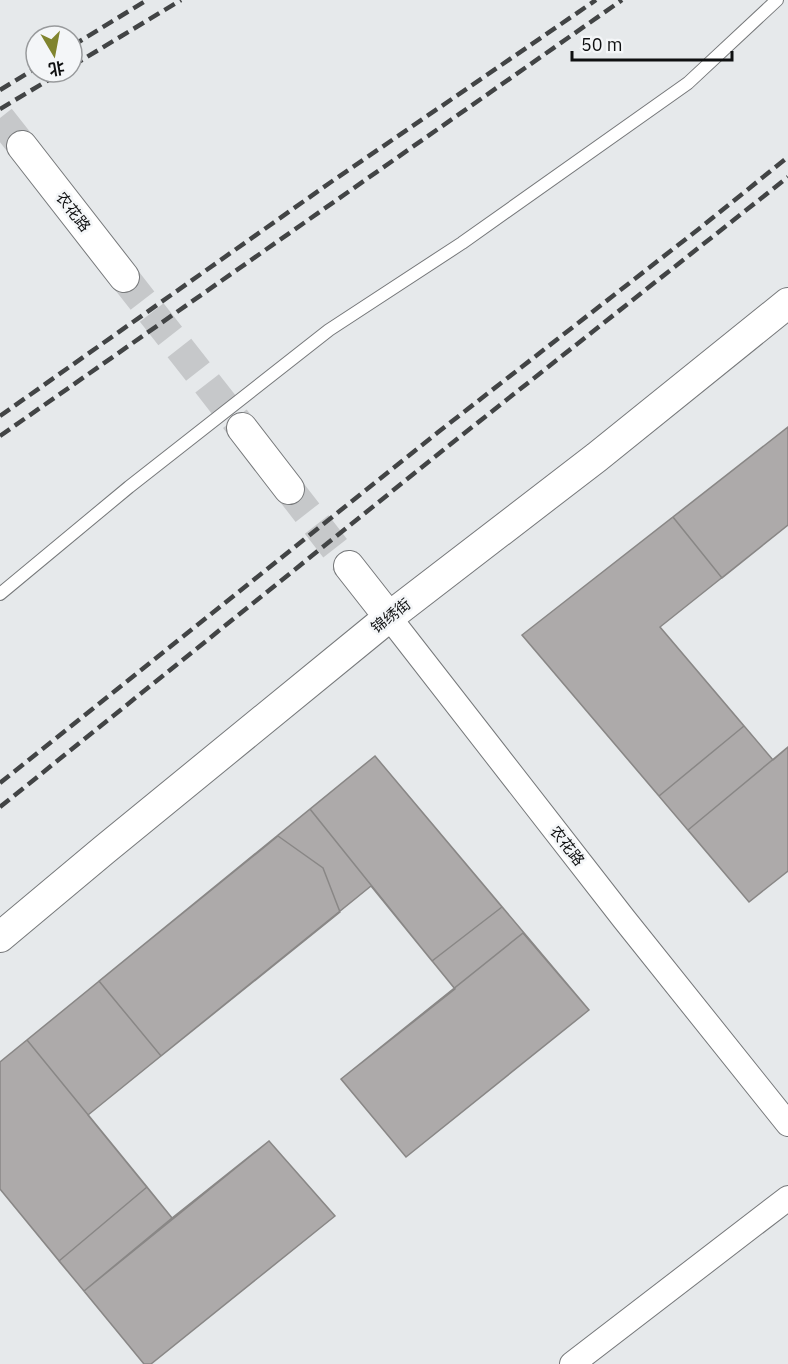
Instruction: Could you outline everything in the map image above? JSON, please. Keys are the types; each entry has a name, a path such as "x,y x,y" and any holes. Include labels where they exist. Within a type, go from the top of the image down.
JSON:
{"street":[{"name":"农花路","path":"22,146 124,277"},
{"name":"锦绣街","path":"0,938 389,617 597,457 788,303"},
{"path":"242,428 289,489"},
{"name":"农花路","path":"349,566 616,909 788,1124"},
{"path":"572,1364 788,1197"}],"lane":[{"path":"0,594 129,487 329,330 462,243 688,83 777,0"}],"building":[{"path":"788,427 788,525 660,627 773,760 788,747 788,871 749,902 522,635"},
{"path":"788,427 788,525 660,627 744,726 659,796 522,635"},
{"path":"788,427 788,525 722,578 673,517"},
{"path":"788,747 788,871 749,902 688,830"},
{"path":"375,756 589,1010 406,1157 341,1079 455,989 371,886 88,1115 172,1218 269,1141 335,1216 151,1364 144,1364 0,1189 0,1062"},
{"path":"375,756 502,907 432,961 371,886 161,1056 99,981"},
{"path":"375,756 502,907 432,961 310,809"},
{"path":"278,836 323,868 340,912 161,1056 99,981"},
{"path":"523,933 589,1010 406,1157 341,1079"},
{"path":"27,1040 147,1187 59,1261 0,1189 0,1062"},
{"path":"269,1141 335,1216 151,1364 144,1364 84,1291"},
{"path":"147,1187 172,1218 84,1291 59,1261"}],"tunnel":[{"path":"0,118 22,146"},
{"path":"124,277 242,428"},
{"path":"289,489 349,566"}],"railway":[{"path":"84,39 147,0"},
{"path":"84,59 181,0"},
{"path":"0,416 331,182 596,0"},
{"path":"0,436 622,0"},
{"path":"0,90 24,75"},
{"path":"0,109 42,84"},
{"path":"0,783 437,433 788,157"},
{"path":"0,807 447,447 788,177"}]}
